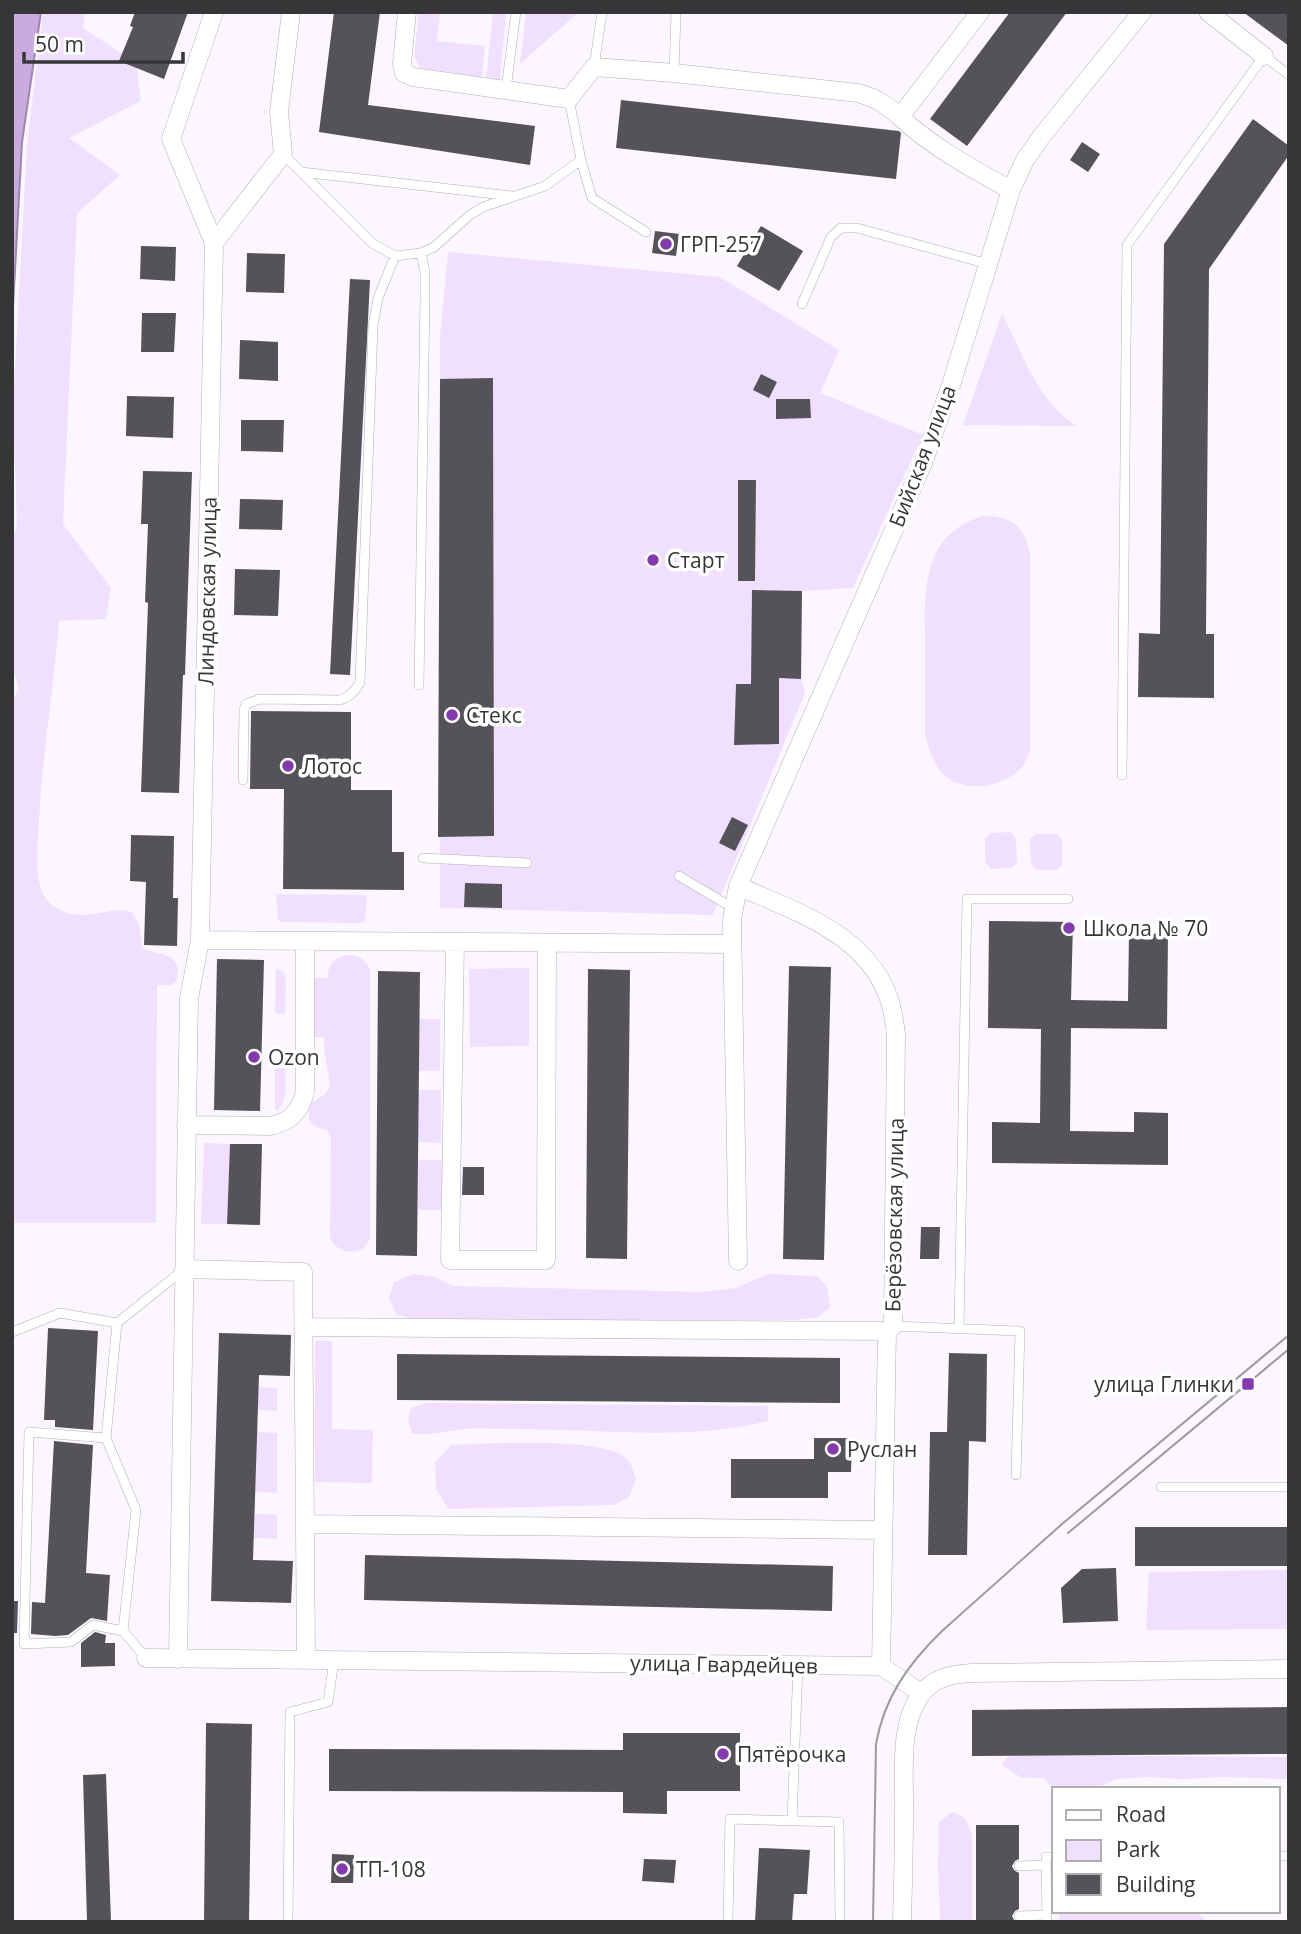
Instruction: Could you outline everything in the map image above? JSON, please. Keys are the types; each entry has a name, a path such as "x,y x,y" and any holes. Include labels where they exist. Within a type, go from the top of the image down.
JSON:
{"street":[{"name":"Линдовская улица","path":"178,1658 189,998 200,940 214,243 171,139 214,12"},
{"path":"214,243 283,154 279,112 291,12"},
{"path":"407,12 402,64 404,73 413,78 569,99 594,67 858,93 875,98 939,147 1011,190"},
{"path":"900,117 980,12"},
{"name":"Бийская улица","path":"738,1261 732,914 738,886 923,463 951,385 1011,190 1025,160 1041,137 1142,12"},
{"path":"1208,12 1264,56"},
{"name":"Берёзовская улица","path":"738,886 827,927 851,943 871,965 888,997 896,1034 881,1666"},
{"path":"200,940 732,944"},
{"path":"186,1125 270,1126 283,1123 294,1116 302,1105 305,1092 306,941"},
{"path":"455,942 450,1260 546,1260 547,943"},
{"path":"184,1269 303,1272 306,1660"},
{"path":"303,1327 890,1328"},
{"path":"305,1524 883,1530"},
{"name":"улица Гвардейцев","path":"146,1658 881,1666"},
{"path":"881,1666 921,1693"},
{"path":"902,1922 906,1740 914,1705 921,1693 934,1681 952,1674 1289,1670"}],"lane":[{"path":"506,89 516,12"},
{"path":"594,67 602,12"},
{"path":"674,73 676,12"},
{"path":"1122,775 1127,246 1264,56 1289,75"},
{"path":"569,99 580,160 592,198 646,232"},
{"path":"283,154 372,243 396,256 421,253 483,207 545,186 580,160"},
{"path":"301,172 513,196"},
{"path":"802,304 831,237 841,228 857,228 988,264"},
{"path":"419,685 425,295 425,272 421,253"},
{"path":"243,780 246,704 260,699 340,700 356,690 360,682 373,326 378,298 396,256"},
{"path":"422,858 527,863"},
{"path":"679,876 732,914"},
{"path":"959,1329 967,900 1068,899"},
{"path":"123,1631 136,1510 106,1438 117,1323 184,1269"},
{"path":"12,1332 60,1313 117,1323"},
{"path":"890,1328 1020,1331 1016,1475"},
{"path":"106,1438 29,1432 24,1644 71,1643 93,1625 123,1631 146,1658"},
{"path":"1161,1487 1289,1487"},
{"path":"288,1922 290,1713 328,1702 334,1660"},
{"path":"792,1820 798,1665"},
{"path":"728,1922 730,1819 839,1822 840,1922"},
{"path":"1019,1916 1047,1918 1046,1857 1052,1857"},
{"path":"1019,1866 1046,1865"}],"green space":[{"path":"43,12 85,12 83,28 136,63 141,101 69,138 120,175 77,213 63,524 111,588 106,619 59,621 43,771 37,862 41,889 52,905 76,915 123,910 132,912 139,924 142,947 171,958 178,968 177,981 171,985 157,985 156,1223 12,1223 12,700 19,690 12,665 12,544 17,524 13,407 27,144"},
{"path":"419,12 440,12 437,41 485,46 482,77 420,68 414,56"},
{"path":"493,12 506,12 500,80 486,79"},
{"path":"526,12 579,12 520,64"},
{"name":"Старт","path":"448,252 720,277 839,350 820,393 923,435 853,588 802,591 801,679 805,693 713,915 440,908 440,336"},
{"path":"1002,314 1040,389 1062,415 1076,426 963,425"},
{"path":"983,516 1002,518 1015,524 1024,535 1030,553 1030,752 1022,767 1003,780 968,786 957,783 939,769 925,733 925,606 930,568 937,551 947,537 962,525"},
{"path":"1011,832 1016,839 1017,863 1011,868 991,869 985,862 985,838 991,833"},
{"path":"1036,834 1057,834 1062,840 1062,865 1056,870 1037,870 1031,864 1030,839"},
{"path":"276,894 367,895 365,921 282,922 278,920"},
{"path":"346,955 361,958 370,969 370,1239 364,1248 349,1252 336,1246 330,1237 331,1137 327,1130 313,1125 309,1118 311,1103 329,1088 324,1052 325,1037 314,1037 314,978 328,978 332,963"},
{"path":"276,968 283,971 286,980 285,1014 275,1013"},
{"path":"529,968 529,1046 470,1047 469,969"},
{"path":"419,1019 440,1019 440,1071 419,1071"},
{"path":"275,1064 285,1064 285,1094 278,1110 275,1110"},
{"path":"419,1090 441,1090 441,1143 418,1142"},
{"path":"204,1143 230,1144 227,1224 201,1224"},
{"path":"418,1160 442,1160 442,1210 418,1210"},
{"path":"414,1274 435,1277 453,1286 702,1292 736,1288 768,1274 817,1276 827,1287 830,1307 818,1317 794,1320 421,1320 397,1315 389,1299 394,1282"},
{"path":"315,1341 332,1341 332,1429 373,1430 372,1483 315,1482"},
{"path":"258,1387 277,1388 277,1411 258,1410"},
{"path":"424,1403 768,1406 768,1421 704,1431 464,1429 431,1434 412,1433 408,1420 411,1408"},
{"path":"257,1432 277,1433 277,1493 255,1492"},
{"path":"563,1443 602,1448 627,1459 636,1479 629,1497 614,1505 448,1509 436,1488 435,1462 452,1445"},
{"path":"255,1514 277,1515 277,1539 254,1538"},
{"path":"1289,1570 1289,1629 1146,1630 1149,1572"},
{"path":"1016,1755 1289,1757 1289,1779 1148,1777 1115,1779 1100,1787 1054,1787 1043,1778 1020,1777 1002,1765 1006,1758"},
{"path":"952,1812 965,1818 972,1834 972,1922 940,1922 939,1822"},
{"path":"1059,1913 1198,1913 1206,1921 1213,1922 1060,1922"}],"shaded area":[{"path":"12,12 41,12 22,142 12,325"}],"building":[{"path":"135,12 188,12 164,79 119,61 133,27 130,26"},
{"path":"334,12 380,12 368,105 535,126 530,165 319,132"},
{"path":"1010,12 1067,12 967,146 930,119"},
{"path":"1243,12 1289,12 1289,46"},
{"path":"621,100 899,131 901,133 896,179 616,148"},
{"path":"1253,119 1289,146 1289,155 1209,269 1206,634 1214,634 1214,698 1138,697 1139,633 1160,634 1164,244"},
{"path":"1082,142 1100,154 1088,172 1070,160"},
{"path":"761,226 803,251 779,291 737,266"},
{"name":"ГРП-257","path":"655,231 679,234 676,256 652,253"},
{"path":"141,246 176,247 175,281 140,279"},
{"path":"247,253 285,254 284,293 246,292"},
{"path":"350,279 370,280 350,675 330,674"},
{"path":"142,313 176,313 174,352 141,352"},
{"path":"240,340 278,342 278,381 239,379"},
{"path":"761,374 777,382 769,398 753,390"},
{"path":"493,378 494,836 438,837 440,379"},
{"path":"127,396 174,397 173,438 126,436"},
{"path":"776,399 810,399 811,418 776,419"},
{"path":"241,420 284,420 283,452 241,451"},
{"path":"143,471 192,472 179,793 141,792 148,603 145,602 148,524 141,524"},
{"path":"738,480 756,480 755,581 738,581"},
{"path":"240,499 283,500 282,530 239,529"},
{"path":"235,569 280,570 278,616 234,615"},
{"path":"752,590 802,591 801,679 779,678 779,744 734,745 736,684 751,684"},
{"path":"251,711 351,712 351,790 392,790 392,852 404,852 404,890 283,889 284,789 250,789"},
{"path":"732,817 748,825 735,851 719,843"},
{"path":"131,835 174,836 173,898 178,898 177,946 144,945 146,882 130,881"},
{"path":"465,883 502,884 502,908 464,907"},
{"path":"989,921 1073,922 1071,1000 1128,1001 1129,933 1168,934 1167,1029 1071,1028 1070,1131 1134,1132 1134,1112 1168,1113 1168,1165 992,1163 992,1122 1040,1123 1041,1029 988,1028"},
{"path":"217,959 264,960 260,1111 214,1110"},
{"path":"789,966 831,967 824,1260 783,1259"},
{"path":"588,969 630,970 627,1259 586,1258"},
{"path":"378,971 420,972 417,1256 376,1255"},
{"path":"230,1144 262,1144 260,1225 227,1224"},
{"path":"463,1167 484,1167 484,1195 462,1195"},
{"path":"921,1227 940,1227 939,1259 920,1259"},
{"path":"48,1328 98,1331 93,1430 55,1427 55,1420 44,1420"},
{"path":"219,1333 291,1335 290,1376 259,1375 253,1560 293,1561 291,1603 211,1601"},
{"path":"949,1353 987,1354 986,1442 969,1441 967,1555 928,1555 930,1432 947,1432"},
{"path":"397,1354 840,1358 840,1403 397,1400"},
{"path":"814,1438 852,1438 851,1472 828,1472 828,1498 731,1498 731,1459 814,1459"},
{"path":"54,1441 93,1445 86,1573 110,1575 107,1621 91,1618 68,1635 55,1636 31,1634 32,1602 45,1603"},
{"path":"1135,1527 1289,1527 1289,1566 1135,1566"},
{"path":"365,1555 833,1566 832,1611 364,1600"},
{"path":"1116,1568 1118,1621 1063,1623 1061,1588 1082,1569"},
{"path":"12,1601 18,1601 17,1633 12,1633"},
{"path":"95,1632 106,1635 105,1643 115,1643 115,1666 81,1667 81,1643"},
{"path":"1289,1707 1289,1754 972,1756 972,1710"},
{"path":"206,1723 252,1724 249,1922 204,1922"},
{"path":"623,1733 740,1733 740,1791 667,1791 667,1814 623,1813 623,1792 329,1791 329,1749 623,1750"},
{"path":"106,1774 111,1922 87,1922 83,1775"},
{"path":"976,1825 1019,1825 1019,1859 1012,1866 1019,1873 1019,1909 1012,1916 1015,1922 976,1922"},
{"path":"759,1848 810,1850 807,1894 794,1894 792,1922 755,1922"},
{"name":"ТП-108","path":"332,1854 354,1855 353,1883 331,1883"},
{"path":"644,1859 676,1860 674,1883 642,1881"}],"tram line":[{"path":"873,1922 876,1744 891,1697 908,1669 942,1631 1062,1524 1289,1335"},
{"path":"1068,1533 1289,1349"}],"place":[{"name":"ГРП-257","path":"666,244"},
{"name":"Старт","path":"653,560"},
{"name":"Стекс","path":"452,715"},
{"name":"Лотос","path":"288,766"},
{"name":"Школа № 70","path":"1069,928"},
{"name":"Ozon","path":"254,1057"},
{"name":"улица Глинки","path":"1248,1384"},
{"name":"Руслан","path":"833,1449"},
{"name":"Пятёрочка","path":"723,1754"},
{"name":"ТП-108","path":"342,1869"}]}
